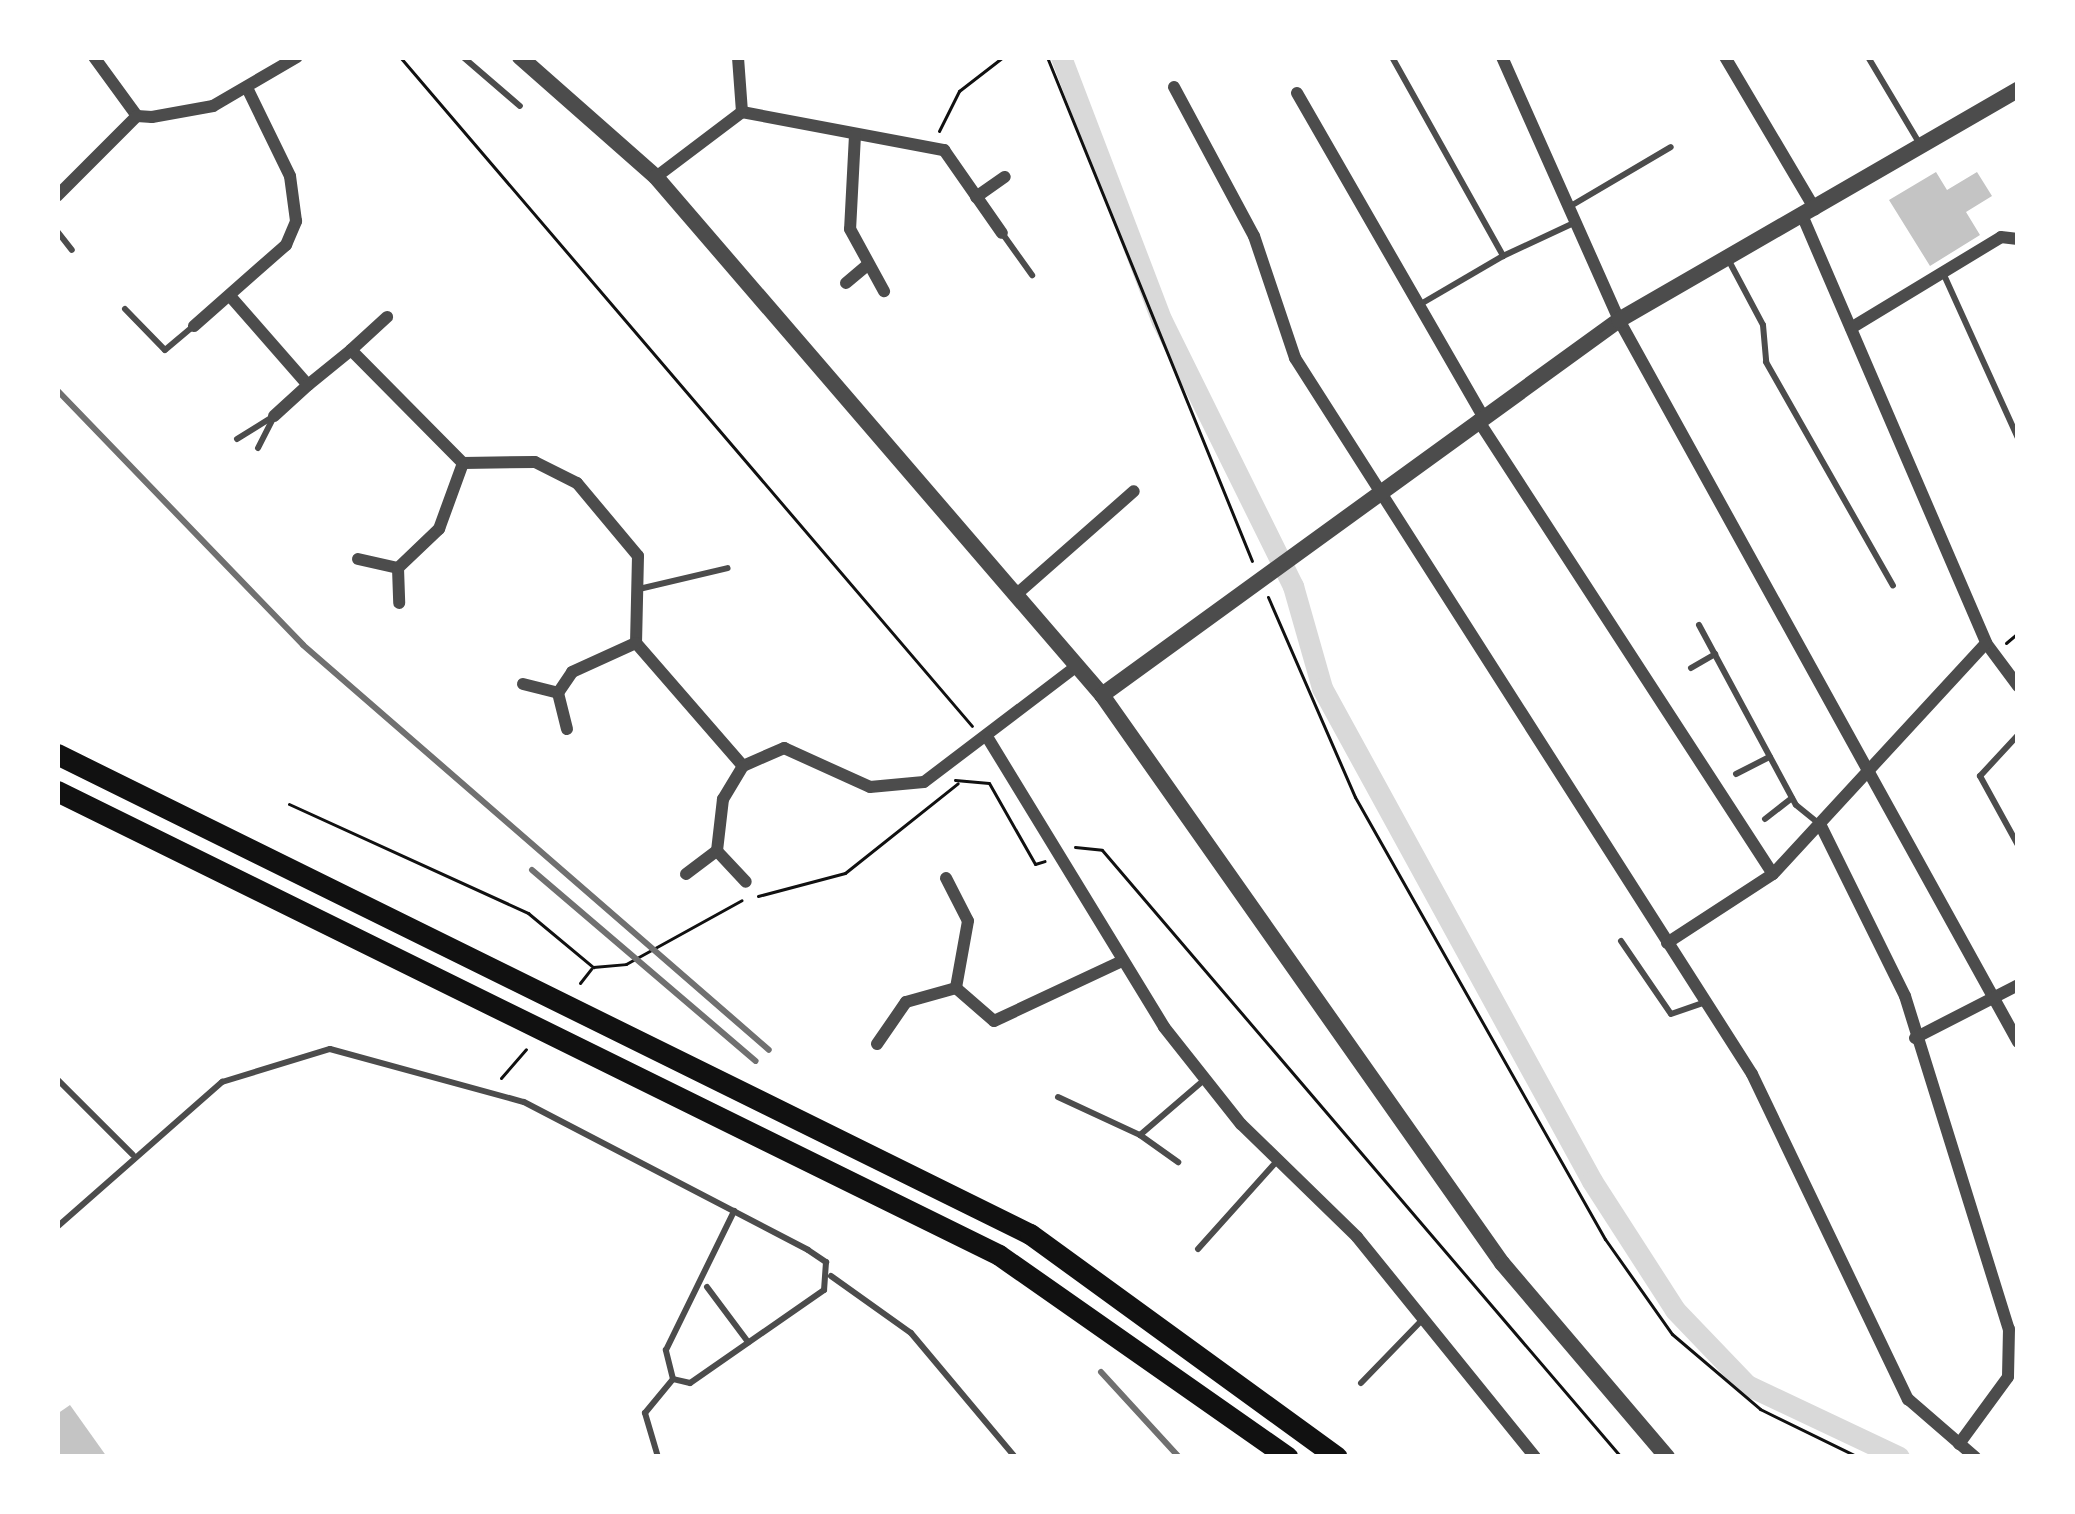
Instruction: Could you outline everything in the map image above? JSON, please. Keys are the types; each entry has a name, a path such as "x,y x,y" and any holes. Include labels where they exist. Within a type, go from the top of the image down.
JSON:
{"highway":[{"path":"57,754 1010,1223 1144,1308 1337,1457"},
{"path":"57,791 978,1244 1287,1457"}],"street":[{"path":"94,57 137,116"},
{"path":"60,188 137,116 194,112 248,90 297,57"},
{"path":"520,57 656,177 1078,665 1502,1263 1667,1457"},
{"path":"738,57 742,112"},
{"path":"1502,57 1619,320 1870,763 2018,1042"},
{"path":"1725,57 1809,212 1851,328 1986,643 2018,686"},
{"path":"1174,87 1254,236 1295,358 1376,497 1706,1001 1893,1374 1975,1457"},
{"path":"194,326 286,245 296,221 290,176 248,90"},
{"path":"1102,695 1619,320 2018,90"},
{"path":"1297,93 1480,418 1773,874"},
{"path":"656,177 742,112 936,149 1002,233"},
{"path":"855,135 850,229 865,267 884,291"},
{"path":"976,196 1005,177"},
{"path":"1851,328 1942,272 2017,235"},
{"path":"845,283 865,267"},
{"path":"230,296 308,386"},
{"path":"274,416 387,317"},
{"path":"351,350 463,463 535,462 567,476 627,537 640,589 635,644 743,766"},
{"path":"399,603 398,568 439,529 463,463"},
{"path":"1018,592 1134,491"},
{"path":"358,559 398,568"},
{"path":"1667,943 1773,874 1870,763 1986,643"},
{"path":"567,729 558,693 572,672 635,644"},
{"path":"746,882 718,851 723,799 743,766 803,752 849,780 894,790 953,777 1078,665"},
{"path":"523,684 558,693"},
{"path":"989,740 1118,963 1205,1079 1423,1318 1535,1457"},
{"path":"1820,824 1889,959 2009,1329 2008,1377 1960,1444"},
{"path":"686,874 718,851"},
{"path":"946,878 968,921 956,988"},
{"path":"956,988 1001,1022 1118,963"},
{"path":"1915,1038 2018,985"},
{"path":"877,1044 906,1002 956,988"}],"lane":[{"path":"463,57 520,106"},
{"path":"1392,57 1503,256"},
{"path":"1868,57 1922,147"},
{"path":"1569,207 1671,147"},
{"path":"1419,305 1503,256 1576,222"},
{"path":"57,231 72,250"},
{"path":"1002,233 1032,274"},
{"path":"1727,258 1763,325 1766,362 1893,586"},
{"path":"1942,272 2018,438"},
{"path":"125,309 165,350 194,326"},
{"path":"237,439 274,416"},
{"path":"259,448 274,416"},
{"path":"640,589 728,568"},
{"path":"1700,625 1792,798 1820,824"},
{"path":"1691,668 1715,654"},
{"path":"2018,735 1980,776 2018,845"},
{"path":"1736,774 1770,758"},
{"path":"1765,819 1792,798"},
{"path":"1621,941 1671,1014 1706,1001"},
{"path":"57,1227 222,1082 330,1049 492,1090 808,1250 830,1276 911,1333 1015,1457"},
{"path":"57,1079 134,1155"},
{"path":"1140,1135 1205,1079"},
{"path":"1058,1097 1140,1135 1178,1162"},
{"path":"1198,1249 1278,1160"},
{"path":"673,1379 666,1350 706,1286 734,1211"},
{"path":"673,1379 690,1383 830,1276"},
{"path":"706,1286 748,1342"},
{"path":"1361,1382 1423,1318"},
{"path":"658,1457 645,1413 673,1379"}],"path":[{"path":"400,57 972,727 955,742"},
{"path":"936,149 959,92 1003,57"},
{"path":"1047,57 1355,797 1604,1239 1672,1334 1725,1379 1858,1457"},
{"path":"290,804 528,913 592,967 626,964 659,939 746,898 822,885 953,777 989,783 1035,864 1091,843 1102,850 1621,1457"},
{"path":"580,983 592,967"},
{"path":"492,1090 527,1047"}],"building":[{"path":"1936,172 1947,190 1977,172 1992,196 1966,212 1980,235 1930,266 1889,200"},
{"path":"70,1405 107,1457 57,1457 57,1414"}],"waterway":[{"path":"1061,57 1162,321 1293,586 1322,688 1592,1181 1675,1310 1747,1385 1899,1457"}],"railway":[{"path":"57,390 303,645 769,1050"},
{"path":"532,870 756,1061"},
{"path":"1101,1372 1179,1457"}]}
